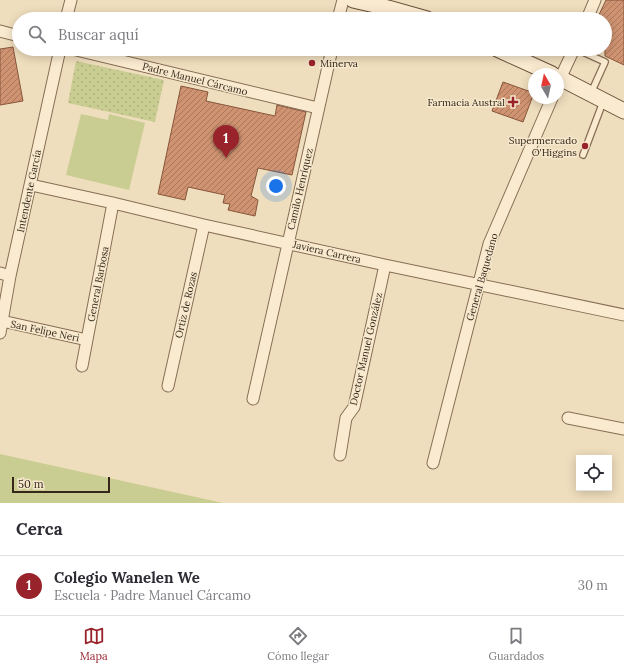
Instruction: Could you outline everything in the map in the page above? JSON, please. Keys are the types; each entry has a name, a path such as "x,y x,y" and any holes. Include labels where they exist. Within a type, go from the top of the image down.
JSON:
{"main road":[{"path":"353,0 402,12"},
{"path":"511,56 536,68"},
{"path":"564,81 598,96 624,111"}],"street":[{"path":"68,12 71,0"},
{"path":"340,12 343,0"},
{"path":"590,12 595,0"},
{"path":"0,31 12,34"},
{"name":"Intendente García","path":"0,333 5,275 31,185 59,56"},
{"name":"Padre Manuel Cárcamo","path":"101,56 318,108"},
{"name":"Camilo Henríquez","path":"253,399 330,56"},
{"path":"563,68 570,56"},
{"name":"General Baquedano","path":"433,463 489,244 549,104"},
{"name":"Javiera Carrera","path":"31,185 114,202 204,225 385,265 624,315"},
{"name":"General Barbosa","path":"82,366 114,202"},
{"name":"Ortiz de Rozas","path":"168,386 204,225"},
{"name":"Doctor Manuel González","path":"340,455 346,418 354,407 385,265"},
{"name":"San Felipe Neri","path":"2,321 87,340"},
{"path":"568,418 624,429"}],"lane":[{"path":"583,155 605,62 592,56"}],"green space":[{"path":"76,61 164,80 155,122 68,103"},
{"path":"81,114 108,120 109,114 145,123 129,190 66,175"},
{"path":"0,454 223,503 0,503"}],"building":[{"path":"606,0 624,0 624,65 605,56 612,56 612,12 600,12"},
{"path":"12,47 12,56 15,56 23,101 0,105 0,49"},
{"name":"Farmacia Austral","path":"503,82 528,91 528,104 530,104 523,122 492,111"},
{"path":"181,86 208,92 206,101 275,116 277,105 306,112 292,175 258,168 251,196 258,200 255,216 228,210 230,204 223,203 225,195 188,187 185,200 158,194"}],"place":[{"name":"Minerva","path":"312,63"},
{"name":"Farmacia Austral","path":"513,102"},
{"name":"Supermercado O'Higgins","path":"585,146"},
{"name":"Colegio Wanelen We","path":"226,158"}]}
